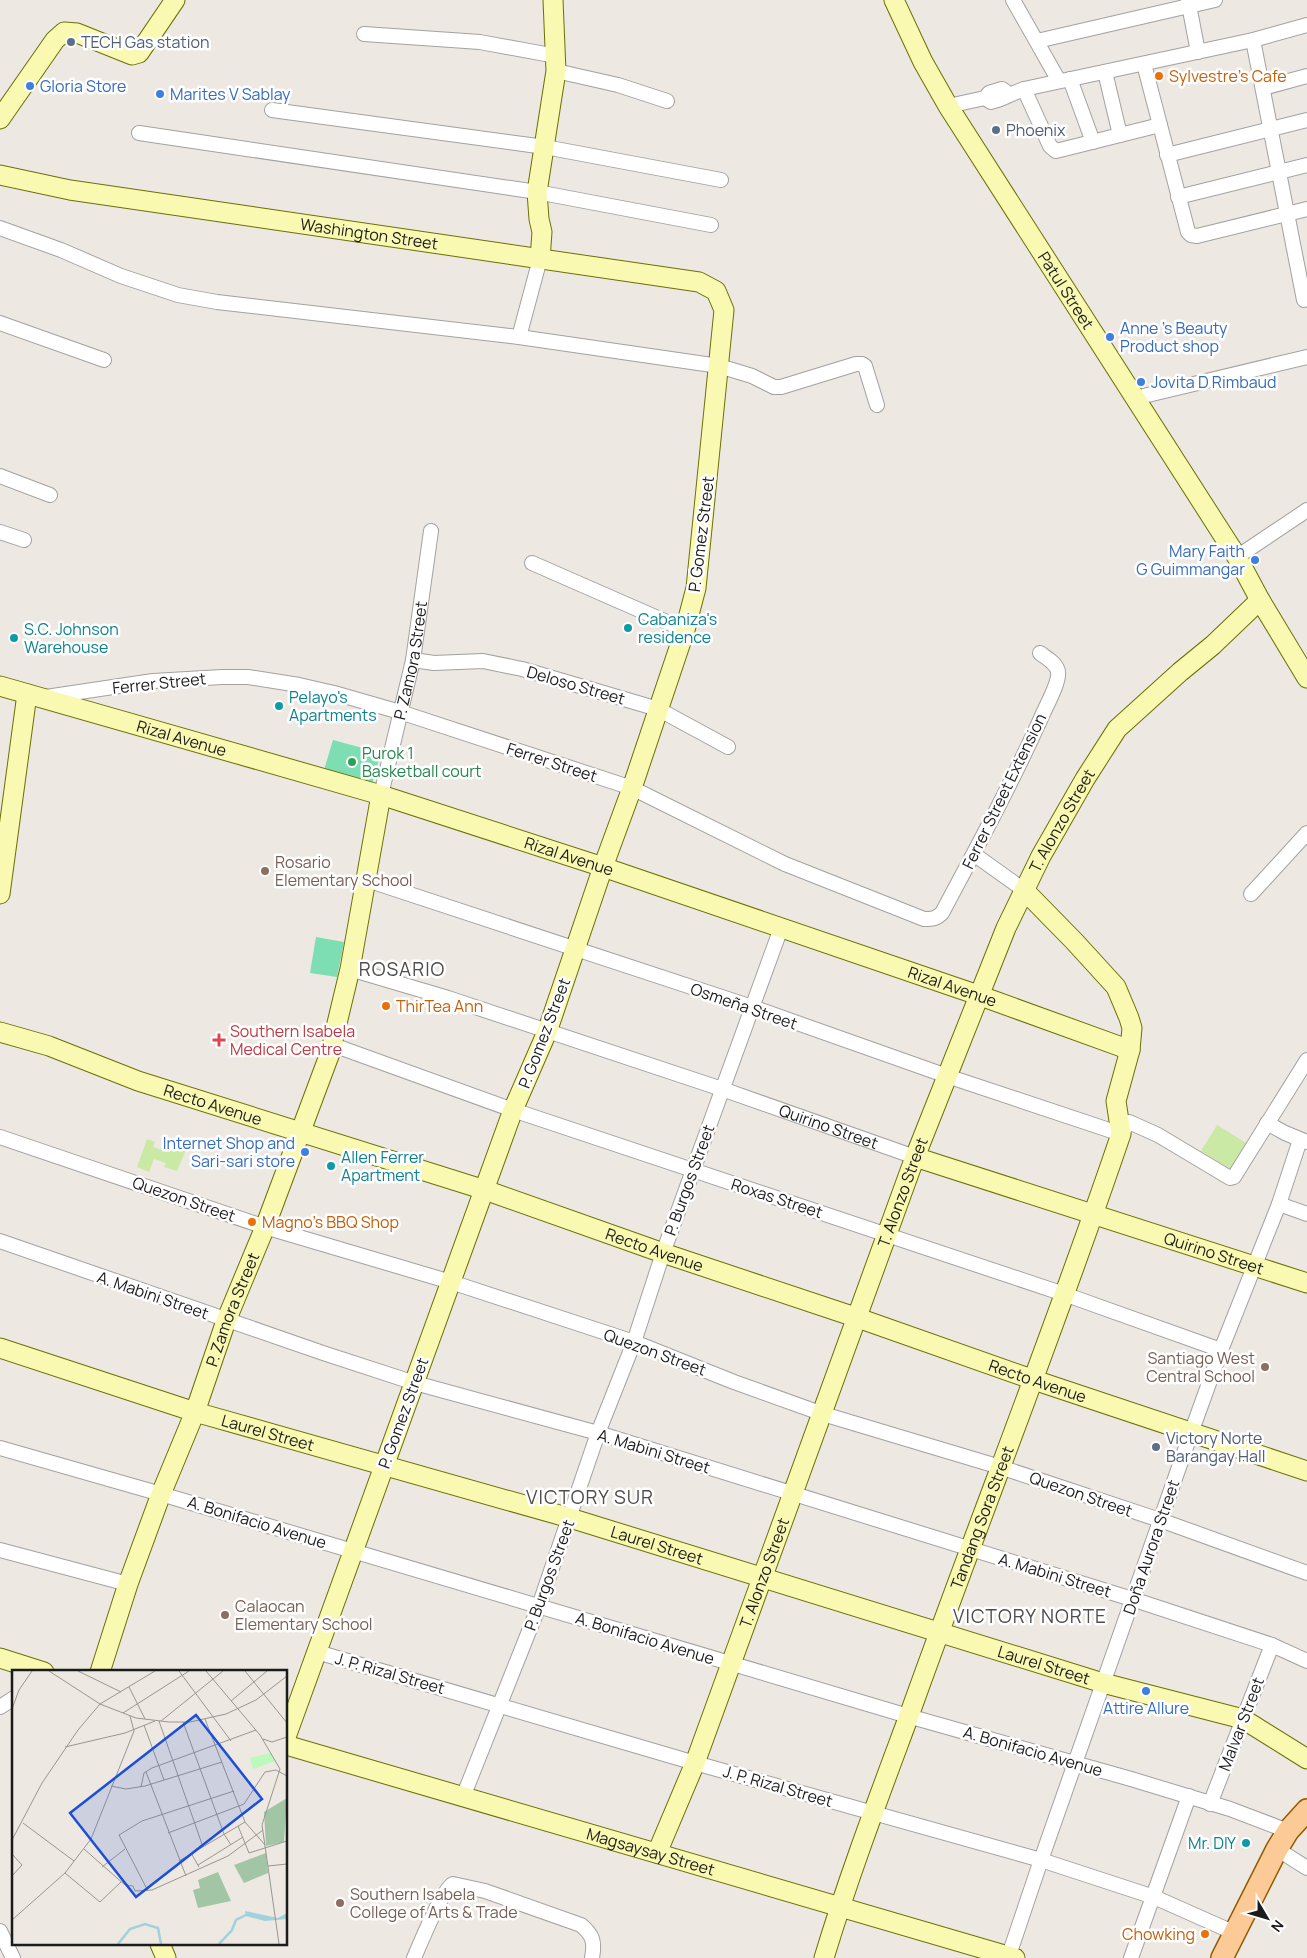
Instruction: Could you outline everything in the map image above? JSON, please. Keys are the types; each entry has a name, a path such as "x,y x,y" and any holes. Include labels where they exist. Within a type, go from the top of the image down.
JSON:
{"main road":[{"path":"1222,1958 1277,1849 1288,1831 1307,1810"}],"street":[{"path":"2,111 55,40 64,32 77,33 132,55 139,53 176,0"},
{"path":"519,337 540,259 542,232 537,192 556,64 553,0"},
{"name":"Patul Street","path":"894,0 923,62 948,106 1237,557 1260,600 1307,678"},
{"path":"1037,41 1188,4 1215,0"},
{"path":"1015,1 1037,41 1065,80 1093,142"},
{"path":"1188,4 1198,52"},
{"path":"948,106 985,98 991,102 1003,99 1009,94 1024,89 1253,40 1307,25"},
{"path":"364,34 480,42 556,64 667,100"},
{"path":"1253,40 1287,214 1301,254 1304,300"},
{"path":"1144,64 1188,232 1193,236 1307,209"},
{"path":"1105,72 1120,135"},
{"path":"1262,88 1307,76"},
{"path":"1024,89 1050,146 1059,151 1160,125"},
{"path":"272,110 545,146 721,180"},
{"path":"1167,155 1307,120"},
{"path":"139,133 537,192 711,225"},
{"path":"1178,197 1307,165"},
{"name":"Washington Street","path":"0,174 70,190 699,282 716,291 724,310"},
{"path":"0,228 61,250 120,276 178,295 217,302 519,337 719,366 752,376 774,387 781,387 856,364 862,364 865,366 877,405"},
{"name":"P. Gomez Street","path":"288,1732 514,1110 547,1032 685,630 696,588 724,310"},
{"path":"0,323 104,360"},
{"path":"1135,398 1307,357"},
{"path":"0,476 50,496"},
{"path":"1237,557 1307,510"},
{"name":"P. Zamora Street","path":"101,1670 128,1584 161,1494 194,1412 226,1321 302,1131 333,1045 350,969 381,795 413,660 430,531"},
{"path":"0,532 24,540"},
{"path":"532,563 685,630"},
{"name":"T. Alonzo Street","path":"657,1854 695,1763 764,1577 915,1157 978,995 1024,890 1085,778 1117,729 1213,645 1260,600"},
{"name":"Ferrer Street Extension","path":"924,919 932,919 942,913 975,855 1026,751 1058,678 1055,665 1040,653"},
{"name":"Deloso Street","path":"413,660 434,663 483,661 522,669 658,709 728,747"},
{"name":"Ferrer Street","path":"34,696 189,678 248,677 299,685 400,712 632,788 785,864 924,919"},
{"name":"Rizal Avenue","path":"0,686 381,795 603,867 978,995 1130,1050"},
{"path":"0,894 2,866 34,696"},
{"path":"1251,894 1307,832"},
{"path":"975,855 1024,890 1116,987 1132,1028 1130,1050 1116,1101 1121,1134"},
{"name":"Osmeña Street","path":"366,880 752,1007 947,1076 1121,1134"},
{"name":"P. Burgos Street","path":"462,1797 539,1606 598,1433 634,1342 692,1170 781,928"},
{"name":"Quirino Street","path":"350,969 448,998 722,1089 915,1157 1093,1216 1307,1283"},
{"name":"Recto Avenue","path":"0,1032 49,1046 138,1081 485,1190 1034,1380 1307,1471"},
{"name":"Roxas Street","path":"333,1045 514,1110 1064,1294 1221,1350"},
{"path":"1121,1134 1129,1122 1158,1135 1230,1178 1237,1172 1307,1060"},
{"path":"1267,1123 1304,1141"},
{"name":"Tandang Sora Street","path":"824,1958 839,1906 872,1812 969,1548 1034,1380 1121,1134"},
{"name":"Quezon Street","path":"0,1137 265,1227 451,1282 634,1342 734,1382 823,1414 1000,1467 1160,1520 1307,1573"},
{"name":"Doña Aurora Street","path":"1011,1957 1041,1860 1190,1433 1304,1141"},
{"path":"1279,1204 1307,1214"},
{"name":"A. Mabini Street","path":"0,1241 226,1321 415,1383 598,1433 969,1548 1272,1644 1307,1661"},
{"name":"Laurel Street","path":"0,1348 194,1412 570,1518 1103,1683 1243,1719 1307,1758"},
{"name":"A. Bonifacio Avenue","path":"0,1448 908,1716 1075,1762 1230,1809 1288,1831"},
{"path":"0,1550 128,1584"},
{"name":"Malvar Street","path":"1210,1804 1272,1644"},
{"name":"J. P. Rizal Street","path":"317,1652 500,1704 695,1763 1041,1860 1154,1897 1235,1934"},
{"path":"0,1658 38,1670"},
{"path":"0,1707 12,1699"},
{"name":"Magsaysay Street","path":"288,1747 1011,1957"},
{"path":"1131,1958 1189,1796"},
{"path":"1277,1849 1307,1868"},
{"path":"414,1958 441,1901 448,1888 453,1884 485,1891 581,1925 594,1939 592,1958"},
{"path":"0,1930 13,1958"},
{"path":"161,1946 166,1958"}],"green space":[{"name":"Purok 1 Basketball court","path":"333,740 381,753 372,784 324,770"},
{"path":"316,937 344,942 337,977 310,973"},
{"path":"1217,1125 1248,1144 1232,1170 1201,1151"},
{"path":"175,1138 187,1147 177,1171 164,1167 166,1163 154,1159 149,1172 137,1167 147,1139 155,1142 153,1147 167,1152"}],"place":[{"name":"TECH Gas station","path":"71,42"},
{"name":"Sylvestre's Cafe","path":"1159,76"},
{"name":"Gloria Store","path":"30,86"},
{"name":"Marites V Sablay","path":"160,94"},
{"name":"Phoenix","path":"996,130"},
{"name":"Anne 's Beauty Product shop","path":"1110,337"},
{"name":"Jovita D Rimbaud","path":"1141,382"},
{"name":"Mary Faith G Guimmangar","path":"1255,560"},
{"name":"Cabaniza's residence","path":"628,628"},
{"name":"S.C. Johnson Warehouse","path":"14,638"},
{"name":"Pelayo's Apartments","path":"279,706"},
{"name":"Purok 1 Basketball court","path":"352,762"},
{"name":"Rosario Elementary School","path":"265,871"},
{"name":"ThirTea Ann","path":"386,1006"},
{"name":"Southern Isabela Medical Centre","path":"219,1040"},
{"name":"Internet Shop and Sari-sari store","path":"305,1152"},
{"name":"Allen Ferrer Apartment","path":"331,1166"},
{"name":"Magno's BBQ Shop","path":"252,1222"},
{"name":"Santiago West Central School","path":"1265,1367"},
{"name":"Victory Norte Barangay Hall","path":"1156,1447"},
{"name":"Calaocan Elementary School","path":"225,1615"},
{"name":"Attire Allure","path":"1146,1691"},
{"name":"Mr. DIY","path":"1246,1843"},
{"name":"Southern Isabela College of Arts & Trade","path":"340,1903"},
{"name":"Chowking","path":"1205,1934"}],"district":[{"name":"ROSARIO","path":"402,969"},
{"name":"VICTORY SUR","path":"590,1497"},
{"name":"VICTORY NORTE","path":"1030,1616"}]}
